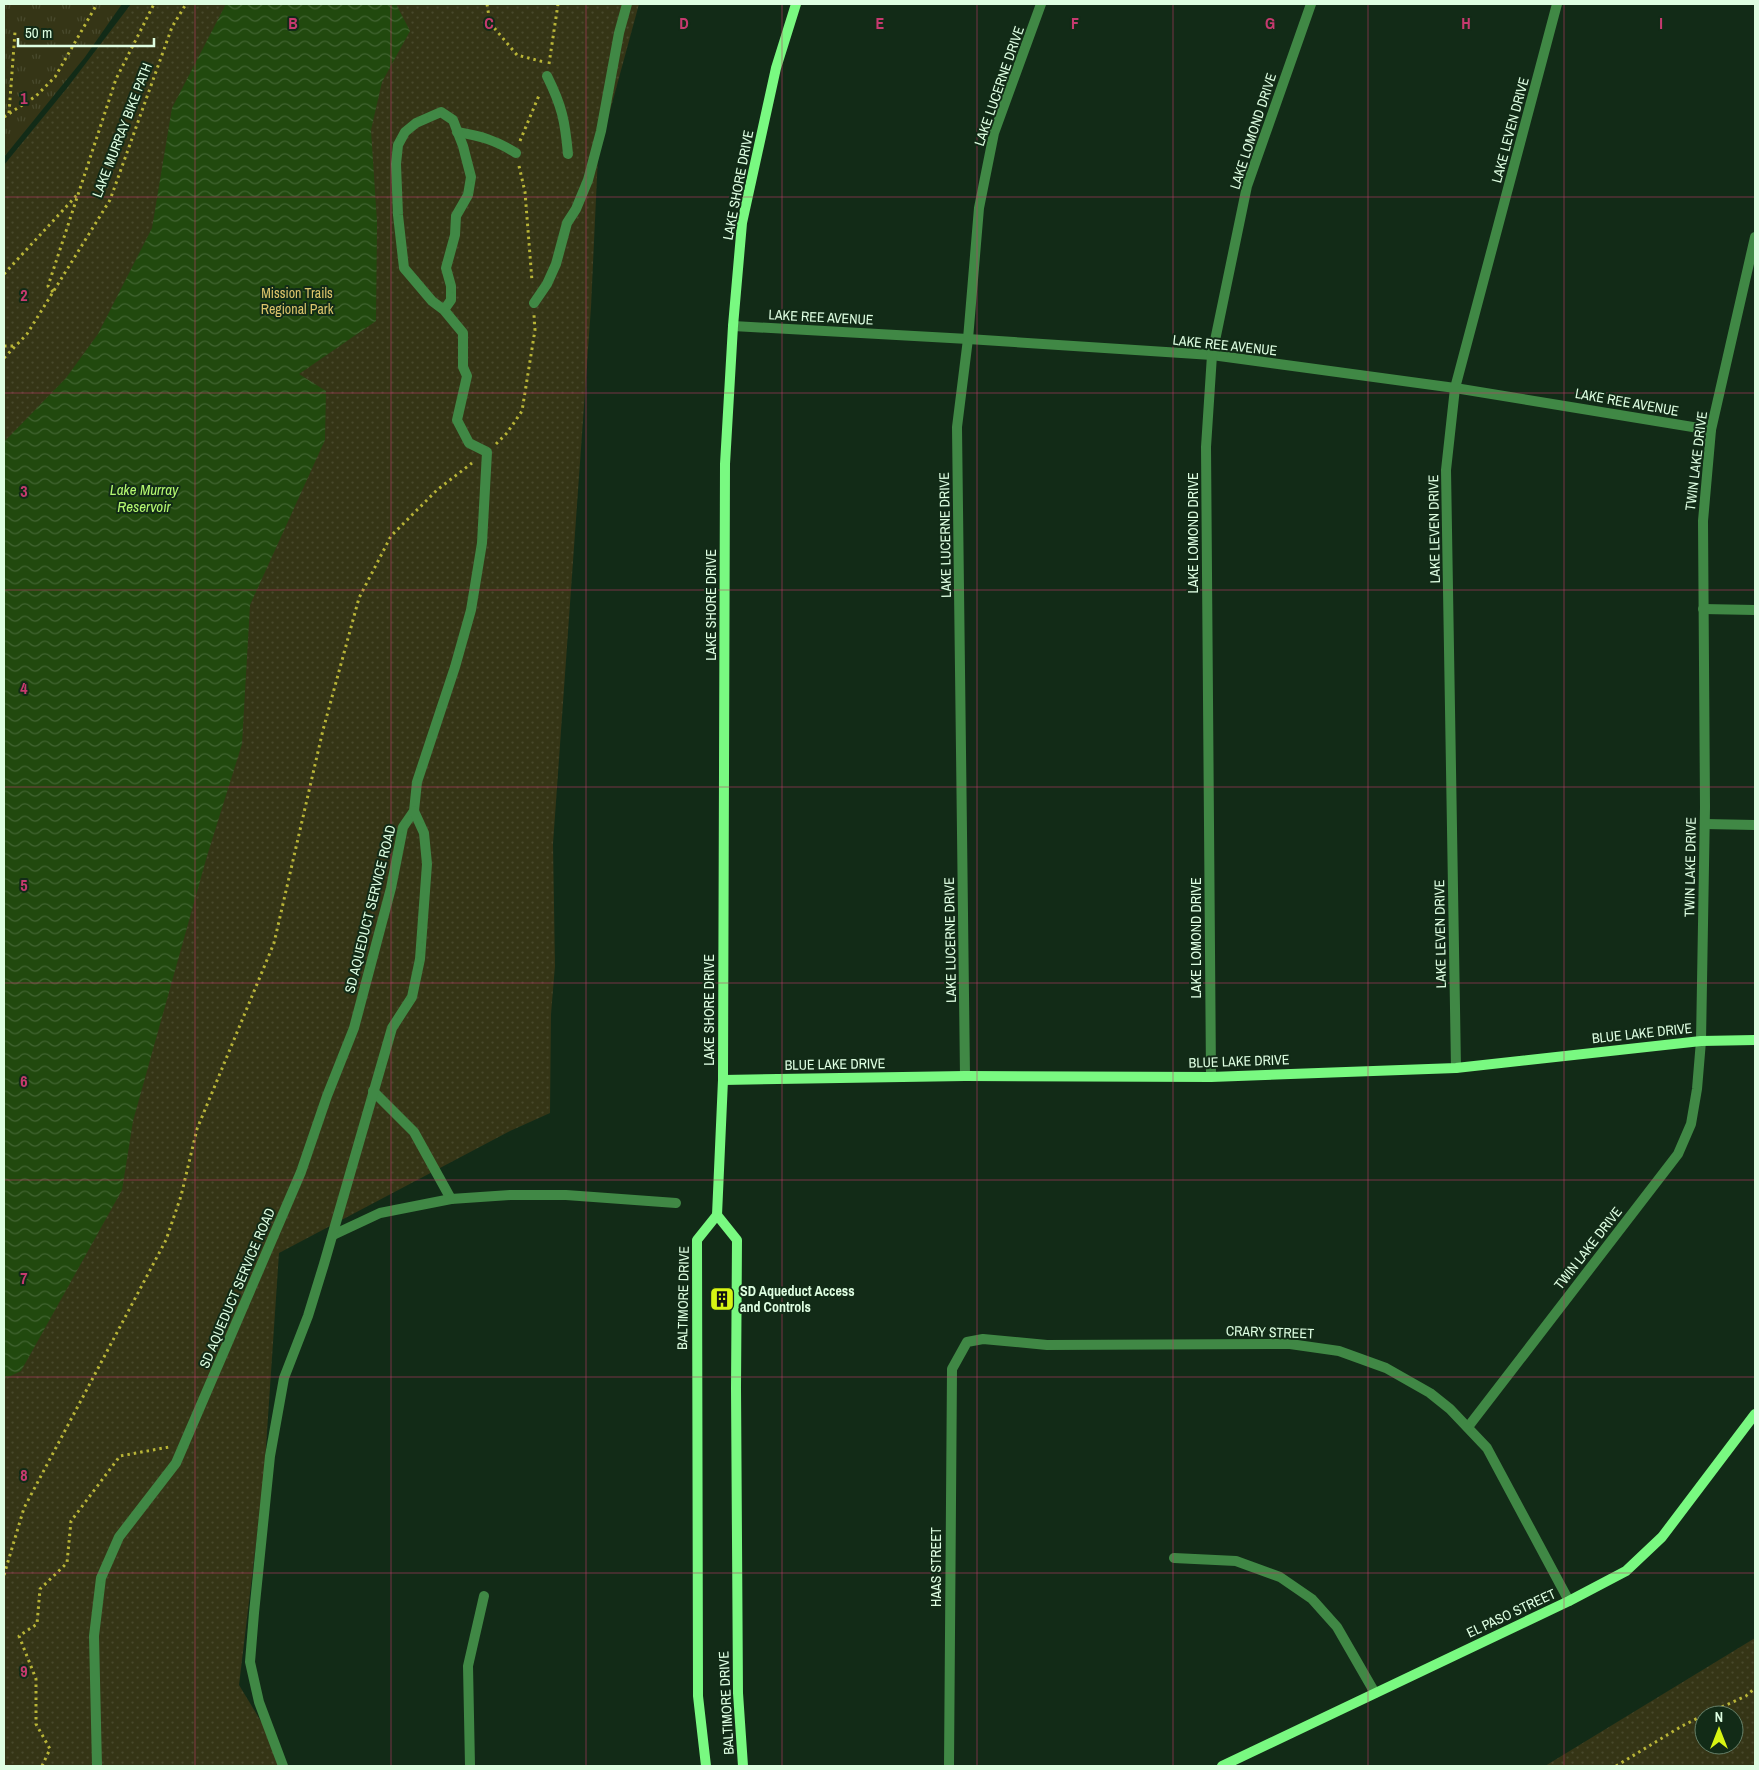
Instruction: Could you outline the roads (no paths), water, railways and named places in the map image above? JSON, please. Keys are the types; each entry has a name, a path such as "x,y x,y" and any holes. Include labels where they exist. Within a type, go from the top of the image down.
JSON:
{"main road":[{"name":"LAKE SHORE DRIVE","path":"717,1215 723,1080 725,464 733,326 742,223 776,68 796,4"},
{"name":"BLUE LAKE DRIVE","path":"723,1080 965,1076 1211,1077 1456,1068 1701,1040 1755,1040"},
{"name":"BALTIMORE DRIVE","path":"706,1766 698,1696 697,1240 717,1215 737,1240 738,1694 743,1766"},
{"name":"EL PASO STREET","path":"1222,1766 1569,1601 1626,1570 1662,1537 1755,1414"}],"street":[{"path":"534,303 547,284 556,264 568,224 588,180 600,131 619,33 627,4"},
{"name":"LAKE LUCERNE DRIVE","path":"965,1076 958,427 968,339 979,208 994,133 1041,4"},
{"name":"LAKE LOMOND DRIVE","path":"1211,1077 1206,447 1212,355 1247,186 1311,4"},
{"name":"LAKE LEVEN DRIVE","path":"1456,1068 1446,470 1455,388 1557,4"},
{"path":"547,76 563,113 568,154"},
{"path":"441,112 453,120 463,146 471,177 468,195 456,216 456,235 446,268 451,286 451,300 444,310 432,300 404,268 398,215 396,164 398,144 406,132 416,123 441,112"},
{"path":"457,132 484,136 499,142 516,153"},
{"name":"TWIN LAKE DRIVE","path":"1468,1427 1678,1154 1691,1124 1697,1089 1701,1040 1704,824 1703,521 1711,430 1755,237"},
{"name":"SD AQUEDUCT SERVICE ROAD","path":"97,1766 94,1636 100,1578 119,1537 176,1463 302,1172 327,1096 354,1028 391,888 404,827 414,811 417,782 455,667 471,610 482,543 488,452 469,443 457,420 467,376 463,367 463,333 444,310"},
{"name":"LAKE REE AVENUE","path":"733,326 1212,355 1455,388 1711,430"},
{"path":"1703,609 1755,610"},
{"name":"SD AQUEDUCT SERVICE ROAD","path":"282,1766 259,1702 250,1662 270,1456 284,1378 308,1316 333,1235 392,1028 412,997 420,960 426,864 424,833 414,811"},
{"path":"1704,824 1755,825"},
{"path":"373,1092 414,1132 451,1199"},
{"path":"333,1235 380,1212 451,1199 510,1195 566,1195 676,1204"},
{"name":"CRARY STREET","path":"952,1369 968,1342 983,1339 1047,1344 1306,1345 1339,1351 1386,1368 1430,1393 1450,1409 1488,1448 1569,1601"},
{"name":"HAAS STREET","path":"949,1766 952,1369"},
{"path":"1174,1558 1236,1561 1280,1577 1312,1599 1337,1627 1375,1694"},
{"path":"470,1766 468,1666 484,1596"}],"water":[{"name":"Lake Murray Reservoir","path":"226,4 396,4 410,31 382,82 371,130 377,222 376,321 299,374 326,391 325,440 250,605 242,744 207,856 133,1121 122,1190 21,1371 4,1379 4,442 66,378 98,334 152,228 172,108"}],"place":[{"name":"SD Aqueduct Access and Controls","path":"722,1299"}],"park label":[{"name":"Mission Trails Regional Park","path":"297,302"}]}
